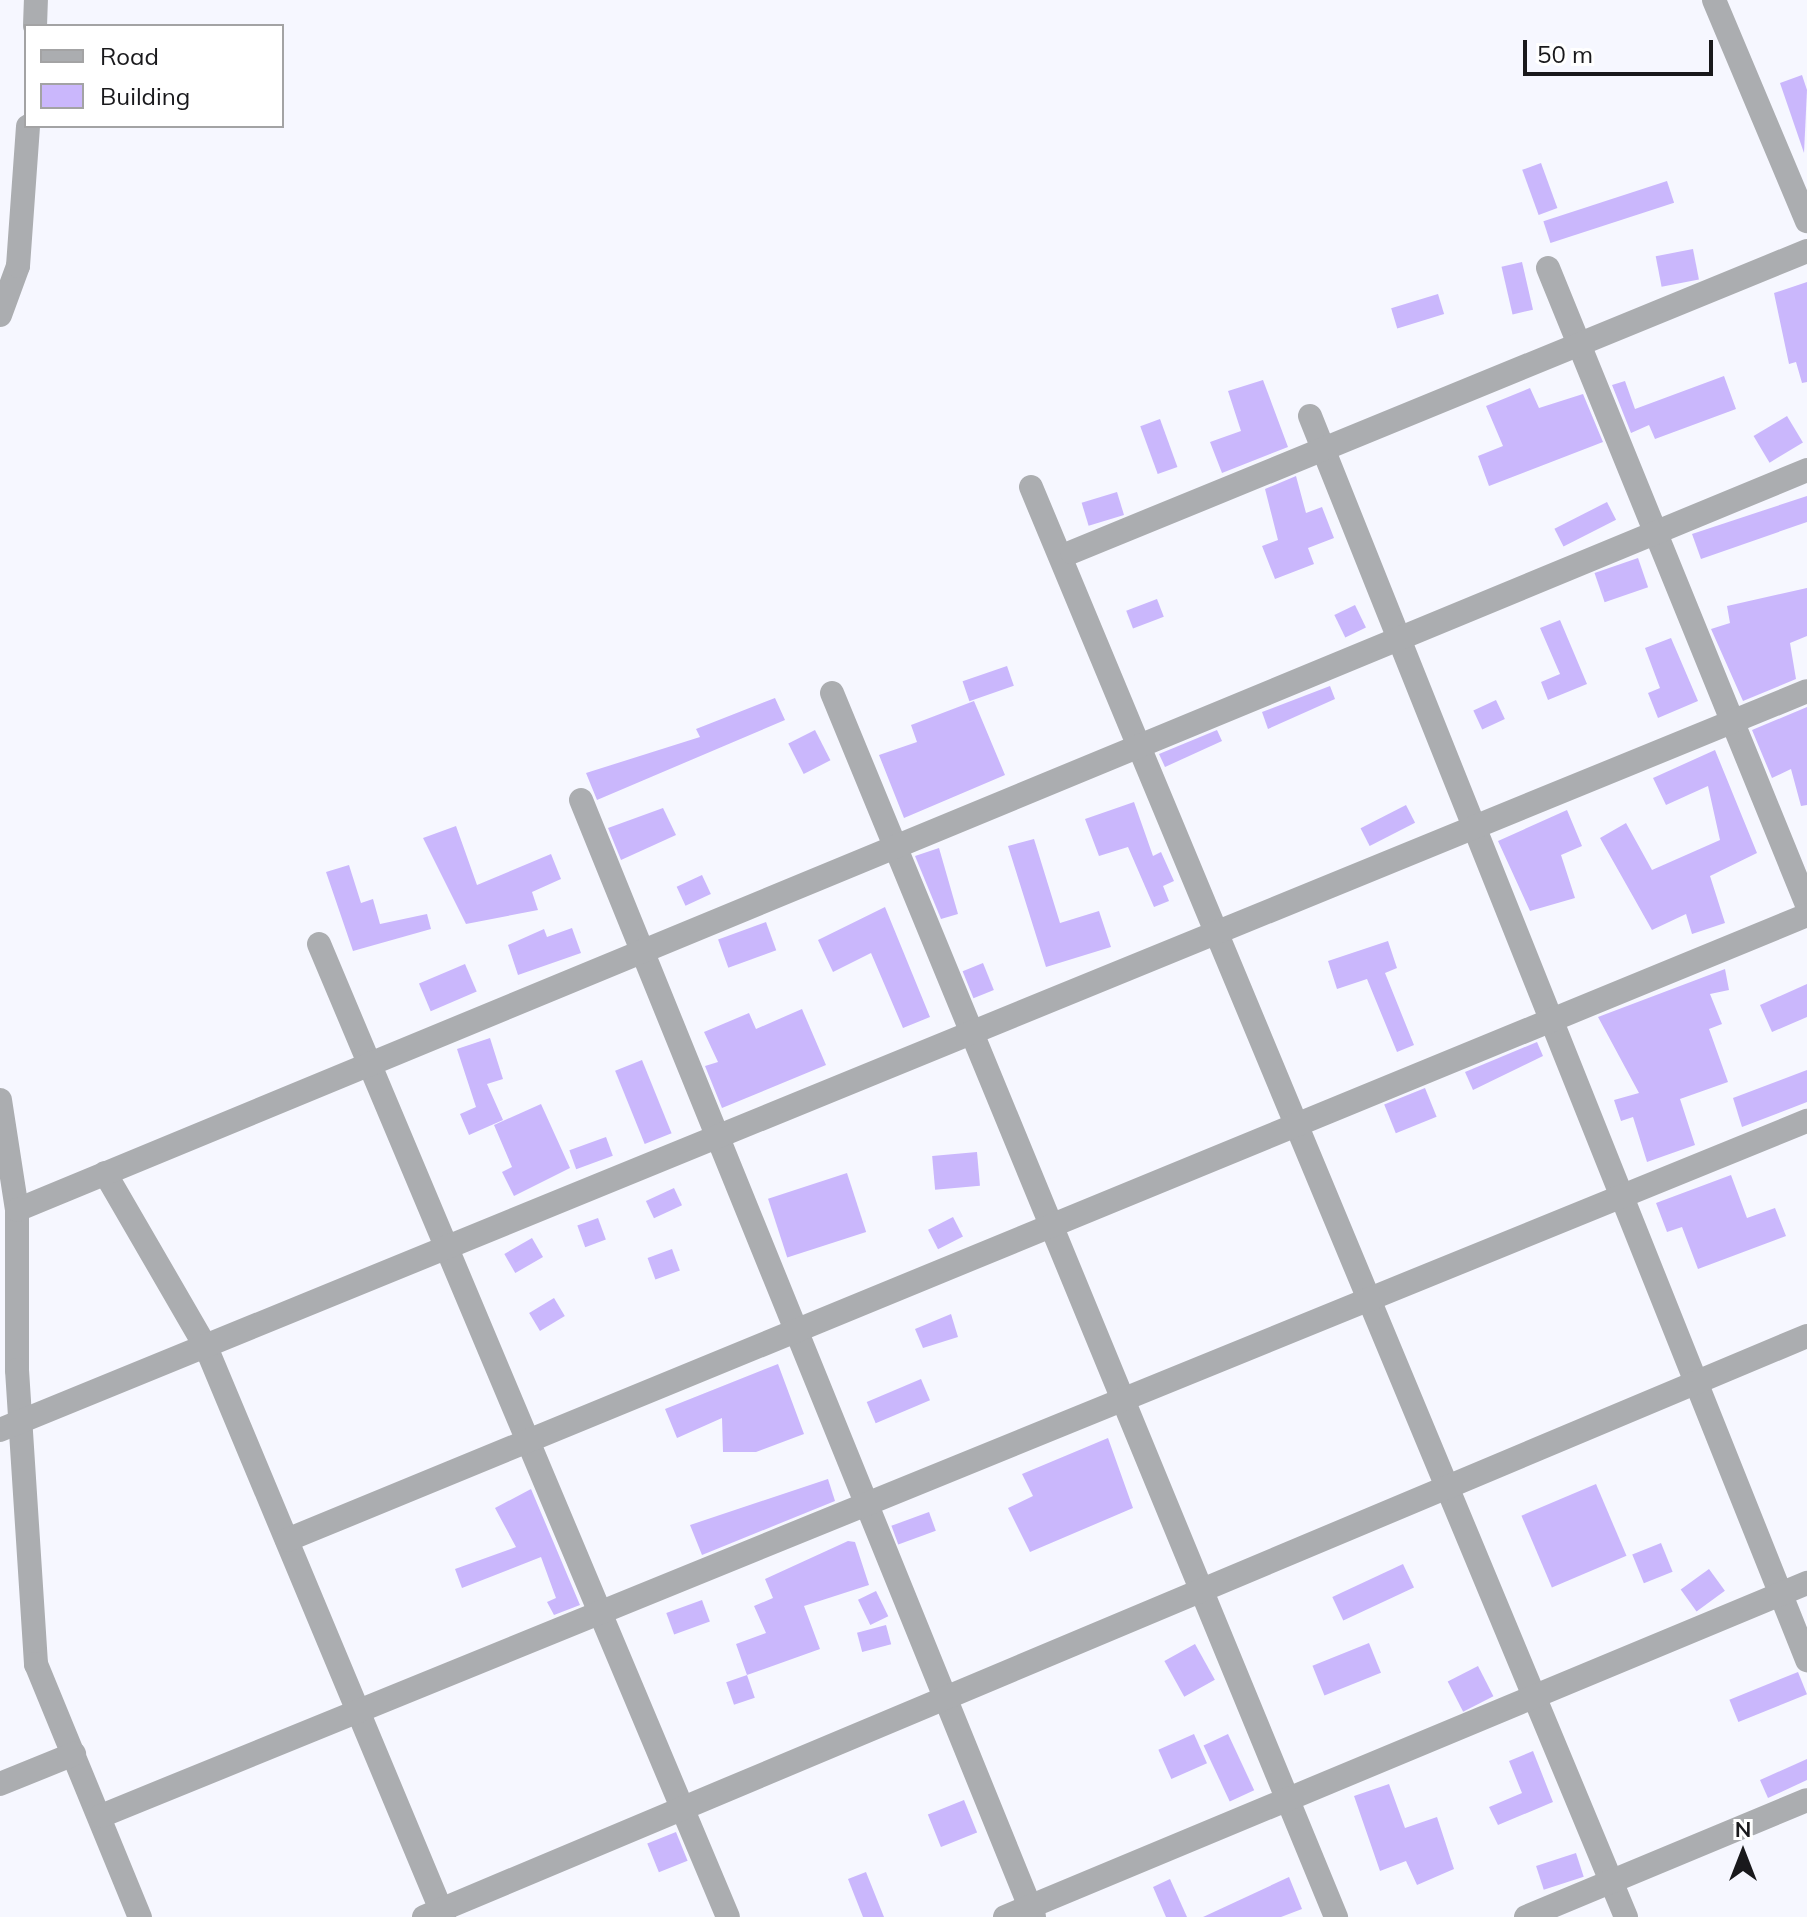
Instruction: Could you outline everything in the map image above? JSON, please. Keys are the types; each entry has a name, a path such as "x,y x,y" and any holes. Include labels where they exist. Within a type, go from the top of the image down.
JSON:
{"street":[{"path":"35,24 36,0"},
{"path":"1714,0 1807,221"},
{"path":"0,315 18,266 28,128"},
{"path":"1072,552 1807,251"},
{"path":"1548,268 1807,905"},
{"path":"1310,416 1807,1660"},
{"path":"17,1210 1807,470"},
{"path":"1031,487 1626,1917"},
{"path":"10,1426 1807,691"},
{"path":"832,693 1336,1917"},
{"path":"581,800 1032,1912"},
{"path":"287,1540 1807,915"},
{"path":"319,944 728,1917"},
{"path":"0,1100 17,1210 10,1426 36,1664 140,1917"},
{"path":"101,1816 1807,1121"},
{"path":"105,1173 206,1347 358,1711 436,1915 1807,1336"},
{"path":"1005,1917 1032,1912 1287,1799 1807,1583"},
{"path":"0,1784 74,1754"},
{"path":"1526,1917 1807,1800"}],"building":[{"path":"1802,75 1807,90 1804,153 1780,83"},
{"path":"1541,163 1557,208 1539,215 1522,170"},
{"path":"1667,181 1674,203 1550,243 1543,221"},
{"path":"1693,249 1699,279 1662,287 1656,256"},
{"path":"1522,262 1533,310 1513,314 1502,267"},
{"path":"1807,282 1807,382 1802,383 1796,362 1789,364 1774,293"},
{"path":"1438,294 1444,314 1397,328 1391,308"},
{"path":"1724,376 1736,409 1655,439 1649,425 1631,433 1612,385 1625,381 1635,409"},
{"path":"1263,380 1288,447 1222,473 1210,442 1241,431 1228,391"},
{"path":"1530,388 1539,408 1583,394 1603,442 1489,486 1478,456 1503,446 1486,406"},
{"path":"1787,416 1803,443 1770,463 1754,436"},
{"path":"1160,419 1177,467 1158,474 1140,426"},
{"path":"1296,476 1306,513 1322,507 1334,538 1308,548 1314,564 1275,579 1262,546 1278,540 1265,489"},
{"path":"1117,492 1124,515 1089,526 1082,503"},
{"path":"1807,496 1807,522 1701,559 1692,534"},
{"path":"1607,502 1616,520 1564,547 1554,529"},
{"path":"1638,558 1648,587 1605,602 1595,573"},
{"path":"1807,588 1807,636 1790,643 1796,679 1743,701 1711,629 1730,623 1727,606"},
{"path":"1157,599 1164,617 1133,629 1126,611"},
{"path":"1355,605 1366,627 1345,638 1334,615"},
{"path":"1560,620 1587,684 1548,700 1541,682 1560,674 1540,628"},
{"path":"1671,638 1698,701 1658,718 1648,693 1660,688 1645,648"},
{"path":"1007,666 1014,686 969,701 963,681"},
{"path":"1330,686 1335,699 1268,729 1262,712"},
{"path":"775,698 785,720 597,800 586,773 700,737 696,729"},
{"path":"1496,700 1505,719 1482,730 1473,711"},
{"path":"974,701 1005,775 904,818 879,755 917,742 911,725"},
{"path":"1807,707 1807,805 1801,806 1791,769 1772,778 1752,730"},
{"path":"815,730 830,760 804,774 788,744"},
{"path":"1217,730 1222,741 1165,767 1159,754"},
{"path":"1715,750 1757,853 1710,876 1725,923 1692,934 1686,914 1652,930 1600,838 1626,823 1652,870 1720,840 1708,786 1666,805 1653,778"},
{"path":"1134,802 1153,856 1161,852 1174,881 1163,886 1169,901 1154,907 1128,847 1099,856 1085,819"},
{"path":"1406,805 1415,823 1370,846 1361,828"},
{"path":"663,808 676,835 621,860 608,828"},
{"path":"1567,810 1582,846 1561,855 1575,898 1530,911 1498,841"},
{"path":"456,826 477,885 551,854 561,879 532,892 538,910 466,924 423,838"},
{"path":"1034,839 1060,923 1099,911 1111,947 1046,967 1008,846"},
{"path":"939,848 958,914 941,919 915,856"},
{"path":"349,865 361,903 373,899 380,924 427,914 431,929 353,951 326,872"},
{"path":"702,875 711,894 685,906 677,887"},
{"path":"885,907 930,1017 903,1028 871,953 833,972 818,940"},
{"path":"766,922 776,950 728,968 718,939"},
{"path":"572,928 581,953 518,975 508,945 544,929 547,937"},
{"path":"1388,941 1397,968 1385,973 1414,1045 1397,1052 1367,979 1337,989 1328,961"},
{"path":"983,963 994,990 973,998 963,971"},
{"path":"465,964 477,992 431,1011 419,984"},
{"path":"1725,969 1729,990 1710,994 1722,1024 1709,1029 1728,1082 1680,1099 1695,1145 1647,1162 1633,1117 1621,1121 1614,1100 1639,1093 1598,1017"},
{"path":"1807,984 1807,1017 1772,1032 1760,1005"},
{"path":"802,1009 826,1065 722,1108 705,1066 718,1062 704,1032 749,1013 756,1029"},
{"path":"490,1038 503,1079 487,1084 503,1120 469,1135 460,1114 476,1107 457,1049"},
{"path":"1537,1042 1543,1056 1473,1090 1465,1072"},
{"path":"642,1060 672,1133 645,1144 615,1071"},
{"path":"1807,1070 1807,1102 1742,1127 1733,1098"},
{"path":"1425,1088 1437,1117 1396,1133 1384,1104"},
{"path":"541,1104 570,1168 514,1196 502,1172 512,1167 494,1125"},
{"path":"606,1137 613,1156 576,1169 569,1150"},
{"path":"977,1152 980,1186 935,1190 932,1156"},
{"path":"847,1173 866,1232 787,1258 768,1199"},
{"path":"1731,1175 1747,1218 1775,1208 1786,1236 1698,1269 1682,1227 1667,1232 1656,1203"},
{"path":"674,1188 682,1205 654,1218 646,1201"},
{"path":"953,1217 963,1237 938,1249 928,1230"},
{"path":"598,1218 606,1240 585,1247 577,1226"},
{"path":"532,1238 543,1257 515,1273 504,1254"},
{"path":"672,1249 680,1271 655,1280 648,1258"},
{"path":"554,1298 565,1316 540,1331 529,1313"},
{"path":"951,1314 958,1337 923,1348 915,1329"},
{"path":"778,1364 804,1434 756,1452 723,1452 722,1418 677,1438 665,1409"},
{"path":"921,1379 930,1400 876,1423 867,1402"},
{"path":"1108,1438 1133,1508 1030,1552 1008,1508 1033,1496 1022,1474"},
{"path":"828,1479 835,1501 702,1555 690,1525"},
{"path":"1596,1484 1626,1556 1552,1587 1521,1516"},
{"path":"531,1489 580,1605 554,1615 547,1602 556,1598 541,1557 462,1588 455,1569 516,1547 495,1508"},
{"path":"929,1512 936,1531 898,1544 891,1526"},
{"path":"848,1541 855,1542 869,1585 804,1606 820,1649 747,1675 736,1644 766,1633 754,1606 773,1598 765,1579"},
{"path":"1661,1543 1673,1572 1644,1583 1632,1555"},
{"path":"1403,1564 1414,1588 1343,1621 1332,1597"},
{"path":"1709,1569 1725,1591 1697,1611 1681,1590"},
{"path":"876,1591 888,1616 870,1625 858,1600"},
{"path":"702,1600 710,1622 674,1635 666,1613"},
{"path":"886,1625 891,1644 862,1652 857,1633"},
{"path":"1369,1643 1381,1673 1324,1696 1312,1666"},
{"path":"1195,1644 1215,1680 1184,1697 1164,1661"},
{"path":"1478,1666 1493,1696 1463,1712 1448,1681"},
{"path":"1798,1672 1807,1694 1738,1722 1729,1700"},
{"path":"747,1675 755,1698 734,1705 726,1682"},
{"path":"1194,1734 1207,1763 1171,1779 1158,1750"},
{"path":"1228,1734 1254,1790 1230,1802 1204,1745"},
{"path":"1533,1751 1553,1802 1498,1825 1489,1807 1522,1793 1509,1761"},
{"path":"1807,1759 1807,1780 1768,1798 1760,1780"},
{"path":"1389,1784 1405,1828 1437,1817 1454,1869 1417,1885 1406,1861 1380,1871 1354,1796"},
{"path":"964,1800 977,1832 941,1847 928,1815"},
{"path":"676,1832 688,1861 659,1872 647,1844"},
{"path":"1576,1853 1584,1877 1544,1890 1536,1866"},
{"path":"866,1872 884,1917 863,1917 848,1879"},
{"path":"1289,1877 1302,1909 1281,1917 1203,1917"},
{"path":"1170,1879 1187,1917 1166,1917 1153,1887"}]}
